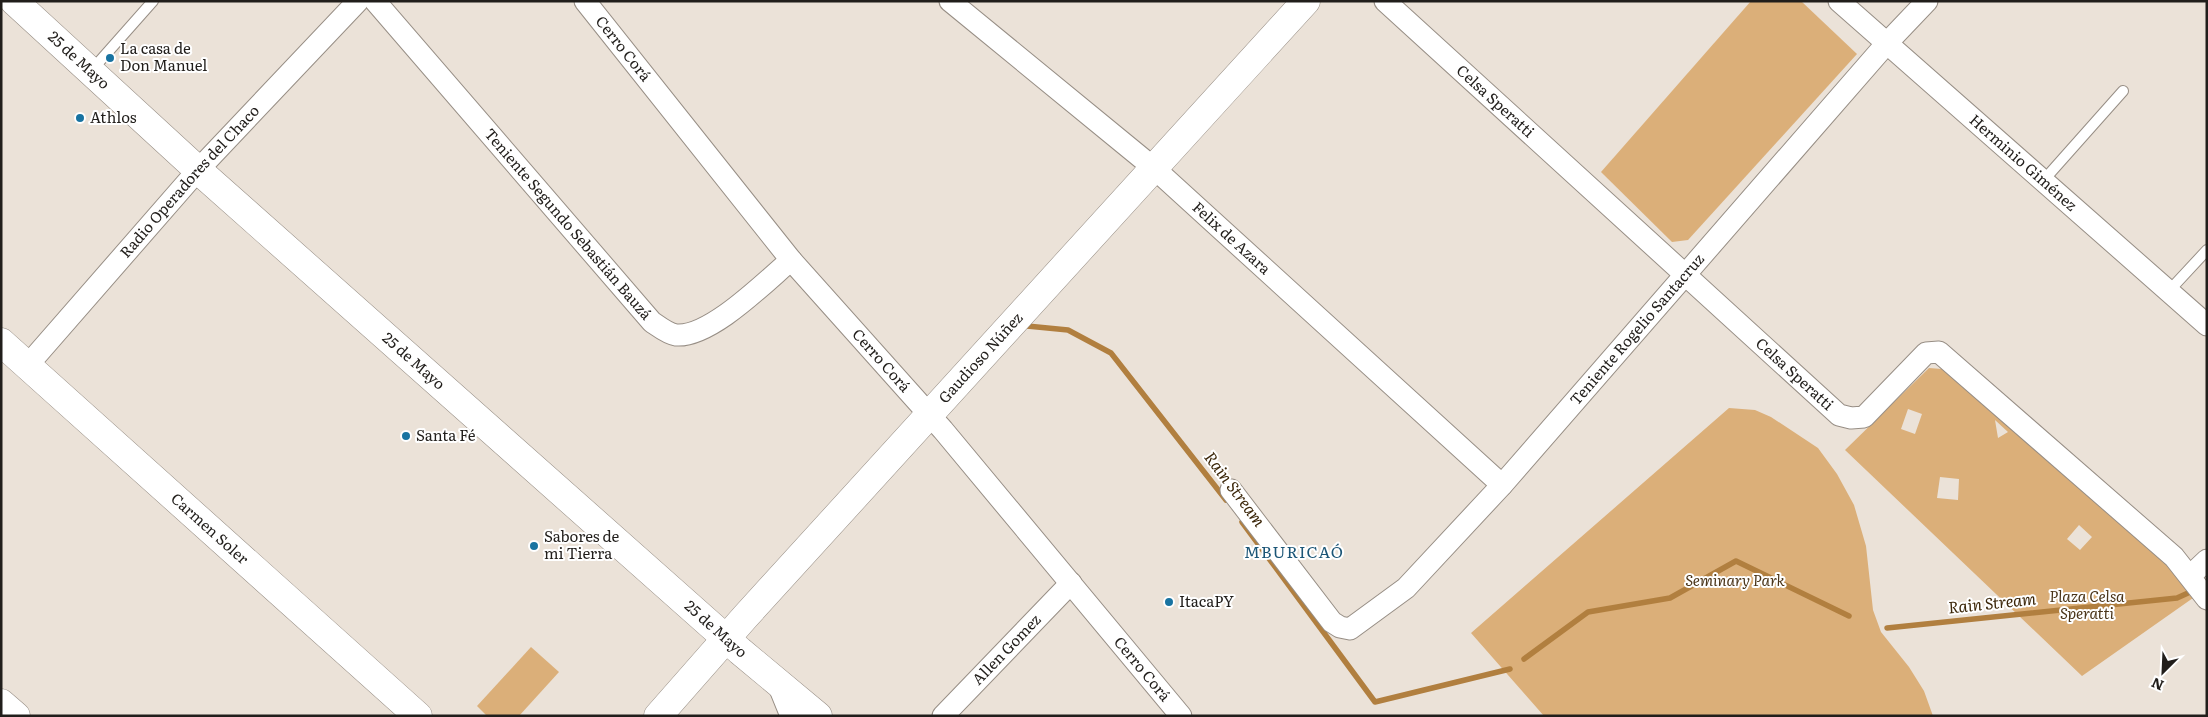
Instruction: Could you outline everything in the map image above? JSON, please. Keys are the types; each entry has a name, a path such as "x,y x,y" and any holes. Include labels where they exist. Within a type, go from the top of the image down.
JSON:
{"street":[{"name":"25 de Mayo","path":"14,1 198,170 778,684 818,716"},
{"name":"Radio Operadores del Chaco","path":"27,366 198,170 358,1"},
{"name":"Teniente Segundo Sebastián Bauzá","path":"375,1 652,322 675,335 696,331 723,318 791,260"},
{"name":"Cerro Corá","path":"585,1 791,260 953,441 1181,716"},
{"name":"Felix de Azara","path":"950,1 1155,169 1502,485"},
{"name":"Gaudioso Núñez","path":"658,716 726,638 1306,1"},
{"name":"Celsa Speratti","path":"1385,1 1839,415 1851,418 1864,417 1926,353 1940,352 2174,557 2207,599"},
{"name":"Herminio Giménez","path":"1839,1 2207,325"},
{"name":"Teniente Rogelio Santacruz","path":"1231,490 1332,622 1340,627 1350,629 1406,588 1502,485 1687,275 1887,43 1927,1"},
{"name":"Carmen Soler","path":"1,342 418,716"},
{"path":"2190,576 2207,560"},
{"name":"Allen Gomez","path":"943,716 1071,583"},
{"path":"778,684 791,716"},
{"path":"1,703 16,716"}],"lane":[{"path":"90,72 154,1"},
{"path":"2043,181 2122,91"},
{"path":"2168,292 2207,250"}],"green space":[{"path":"1751,1 1801,1 1857,54 1688,240 1672,242 1601,172"},
{"name":"Plaza Celsa Speratti","path":"1929,368 1942,369 2168,566 2193,598 2082,676 1845,450","holes":["1908,409 1922,414 1915,434 1901,429","1995,420 2008,432 1998,438","1940,477 1959,479 1958,500 1937,498","2079,525 2092,537 2080,550 2067,539"]},
{"name":"Seminary Park","path":"1729,408 1755,410 1771,417 1818,448 1837,474 1854,505 1866,546 1873,610 1881,632 1909,667 1924,691 1933,716 1544,716 1471,633"},
{"path":"531,647 559,672 519,716 487,716 477,706"}],"waterway":[{"name":"Rain Stream","path":"1027,326 1068,330 1111,353 1226,500"},
{"name":"Rain Stream","path":"1242,522 1375,702 1510,669"},
{"name":"Rain Stream","path":"1524,659 1588,612 1670,598 1736,561 1849,616"},
{"name":"Rain Stream","path":"1887,628 2177,598 2188,593"}],"place":[{"name":"La casa de Don Manuel","path":"110,58"},
{"name":"Athlos","path":"80,118"},
{"name":"Santa Fé","path":"406,436"},
{"name":"Sabores de mi Tierra","path":"534,546"},
{"name":"ItacaPY","path":"1169,602"}],"district":[{"name":"MBURICAÓ","path":"1294,552"}]}
